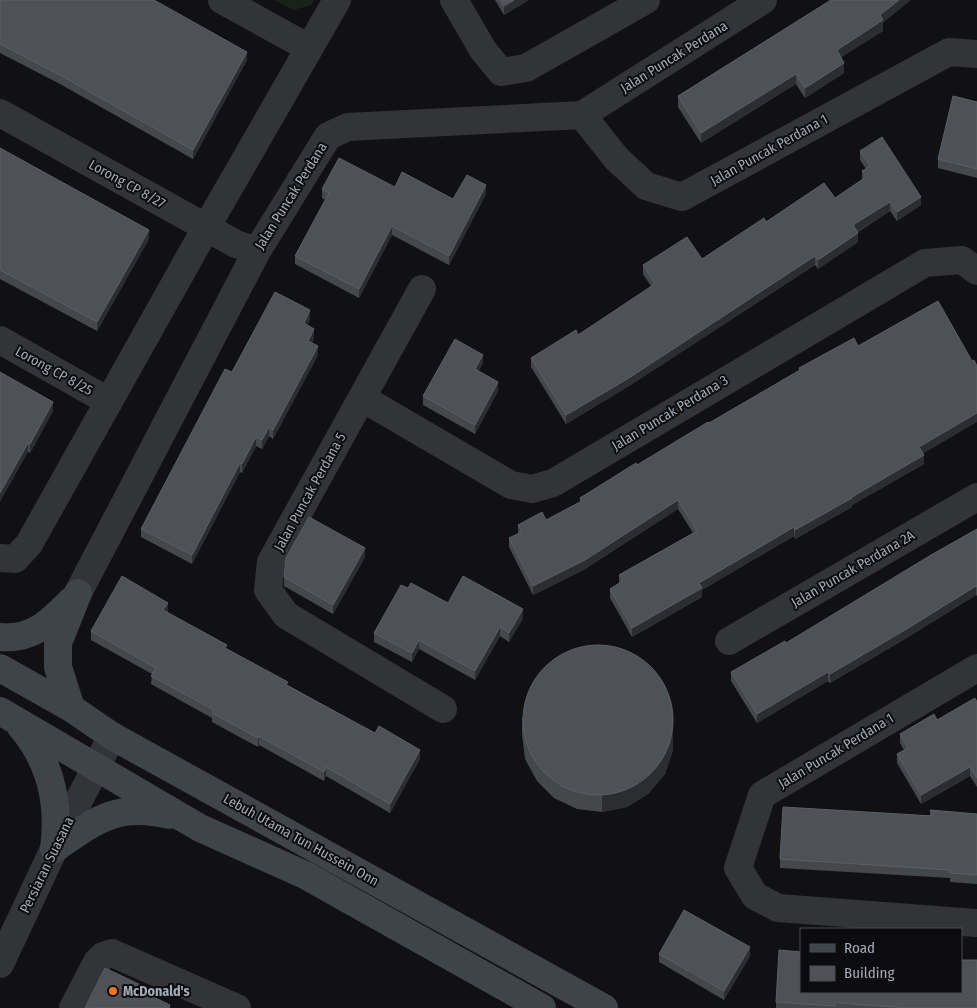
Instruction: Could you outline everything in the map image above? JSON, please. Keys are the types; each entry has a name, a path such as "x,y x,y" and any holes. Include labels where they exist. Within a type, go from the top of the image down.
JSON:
{"main road":[{"path":"0,637 24,636 46,625 78,594"},
{"path":"71,708 58,667 58,643 78,594"},
{"name":"Lebuh Utama Tun Hussein Onn","path":"0,668 71,708 112,736 604,1008"},
{"path":"7,715 39,751 47,769 53,788 56,808 54,849"},
{"name":"Lebuh Utama Tun Hussein Onn","path":"7,715 200,828 305,875 542,1008"},
{"path":"54,849 94,822 127,810 153,811 184,818"}],"street":[{"path":"222,0 309,48"},
{"path":"8,559 29,544 108,401 337,0"},
{"path":"454,0 483,50 501,72 526,68 646,0"},
{"name":"Jalan Puncak Perdana","path":"78,594 257,251 328,136 348,127 582,114 763,0"},
{"name":"Jalan Puncak Perdana 1","path":"582,114 616,158 646,186 682,197 949,52 977,54"},
{"name":"Lorong CP 8/27","path":"0,113 206,228 236,244 257,251"},
{"name":"Jalan Puncak Perdana 3","path":"362,398 511,485 532,489 553,483 925,262 962,260 977,271"},
{"name":"Jalan Puncak Perdana 5","path":"422,289 270,562 268,590 286,615 443,709"},
{"name":"Lorong CP 8/25","path":"0,340 108,401"},
{"name":"Jalan Puncak Perdana 2A","path":"729,641 977,497"},
{"name":"Jalan Puncak Perdana 1","path":"977,668 762,795 738,868 755,896 778,908 977,923"},
{"name":"Persiaran Suasana","path":"0,964 54,849 112,736"},
{"path":"73,1008 97,962 103,956 112,953 237,1008"}],"shaded area":[{"path":"275,0 314,0 312,5 293,10"}],"building":[{"path":"0,0 154,0 247,52 193,150 60,75 0,44"},
{"path":"500,0 514,0 504,6"},
{"path":"831,0 899,0 880,15 883,20 837,50 844,63 805,88 796,74 701,133 678,96"},
{"path":"953,96 977,102 977,169 938,159"},
{"path":"882,137 921,197 897,212 890,202 853,225 858,233 818,260 815,256 629,378 566,415 531,358 576,330 578,335 655,284 643,265 687,237 702,259 764,218 766,222 824,183 835,198 866,177 862,171 870,166 860,151"},
{"path":"0,148 149,230 97,322 0,270"},
{"path":"339,158 395,187 402,172 453,199 467,175 486,185 449,256 392,226 359,289 295,256 329,193 322,189"},
{"path":"275,292 310,310 304,323 314,329 308,341 318,346 273,430 269,427 262,440 256,437 242,464 240,463 192,555 141,529 225,369 232,372"},
{"path":"938,301 972,361 974,360 977,366 977,413 919,447 924,455 852,498 795,530 794,527 699,583 702,588 632,628 610,589 623,581 619,575 697,531 678,500 585,560 533,586 509,538 522,532 518,525 542,512 546,520 582,501 580,498 636,463 637,465 800,370 799,368 854,338 858,346"},
{"path":"455,339 483,355 475,369 498,382 475,425 423,396"},
{"path":"0,372 53,402 0,493"},
{"path":"309,517 365,548 333,605 284,577 286,558"},
{"path":"977,529 977,587 830,674 828,672 757,714 731,672 785,641 786,643"},
{"path":"122,576 168,603 163,610 227,645 225,648 288,682 286,685 375,733 379,726 420,750 390,804 326,767 324,772 259,736 258,738 212,713 214,710 151,676 156,668 91,631"},
{"path":"463,576 523,609 509,633 500,627 475,671 419,640 412,653 374,633 401,585 408,588 411,583 448,603"},
{"path":"598,645 613,646 627,650 640,657 651,667 661,678 668,691 672,705 672,735 668,749 661,762 651,773 640,783 627,790 613,794 598,795 583,794 569,790 556,783 545,773 535,762 528,749 524,735 523,720 524,705 528,691 535,678 545,667 556,657 569,650 583,646"},
{"path":"975,698 977,702 977,778 970,767 921,795 897,754 908,748 900,734 934,714 937,720"},
{"path":"783,807 933,816 930,810 977,814 977,875 950,873 950,870 780,859"},
{"path":"684,910 750,947 724,991 659,954"},
{"path":"779,950 800,952 800,993 962,993 962,960 977,960 977,1008 909,1008 836,1003 835,1006 776,1002"},
{"path":"105,968 149,989 147,994 170,1005 169,1008 85,1008"}],"place":[{"name":"McDonald's","path":"113,991"}]}
